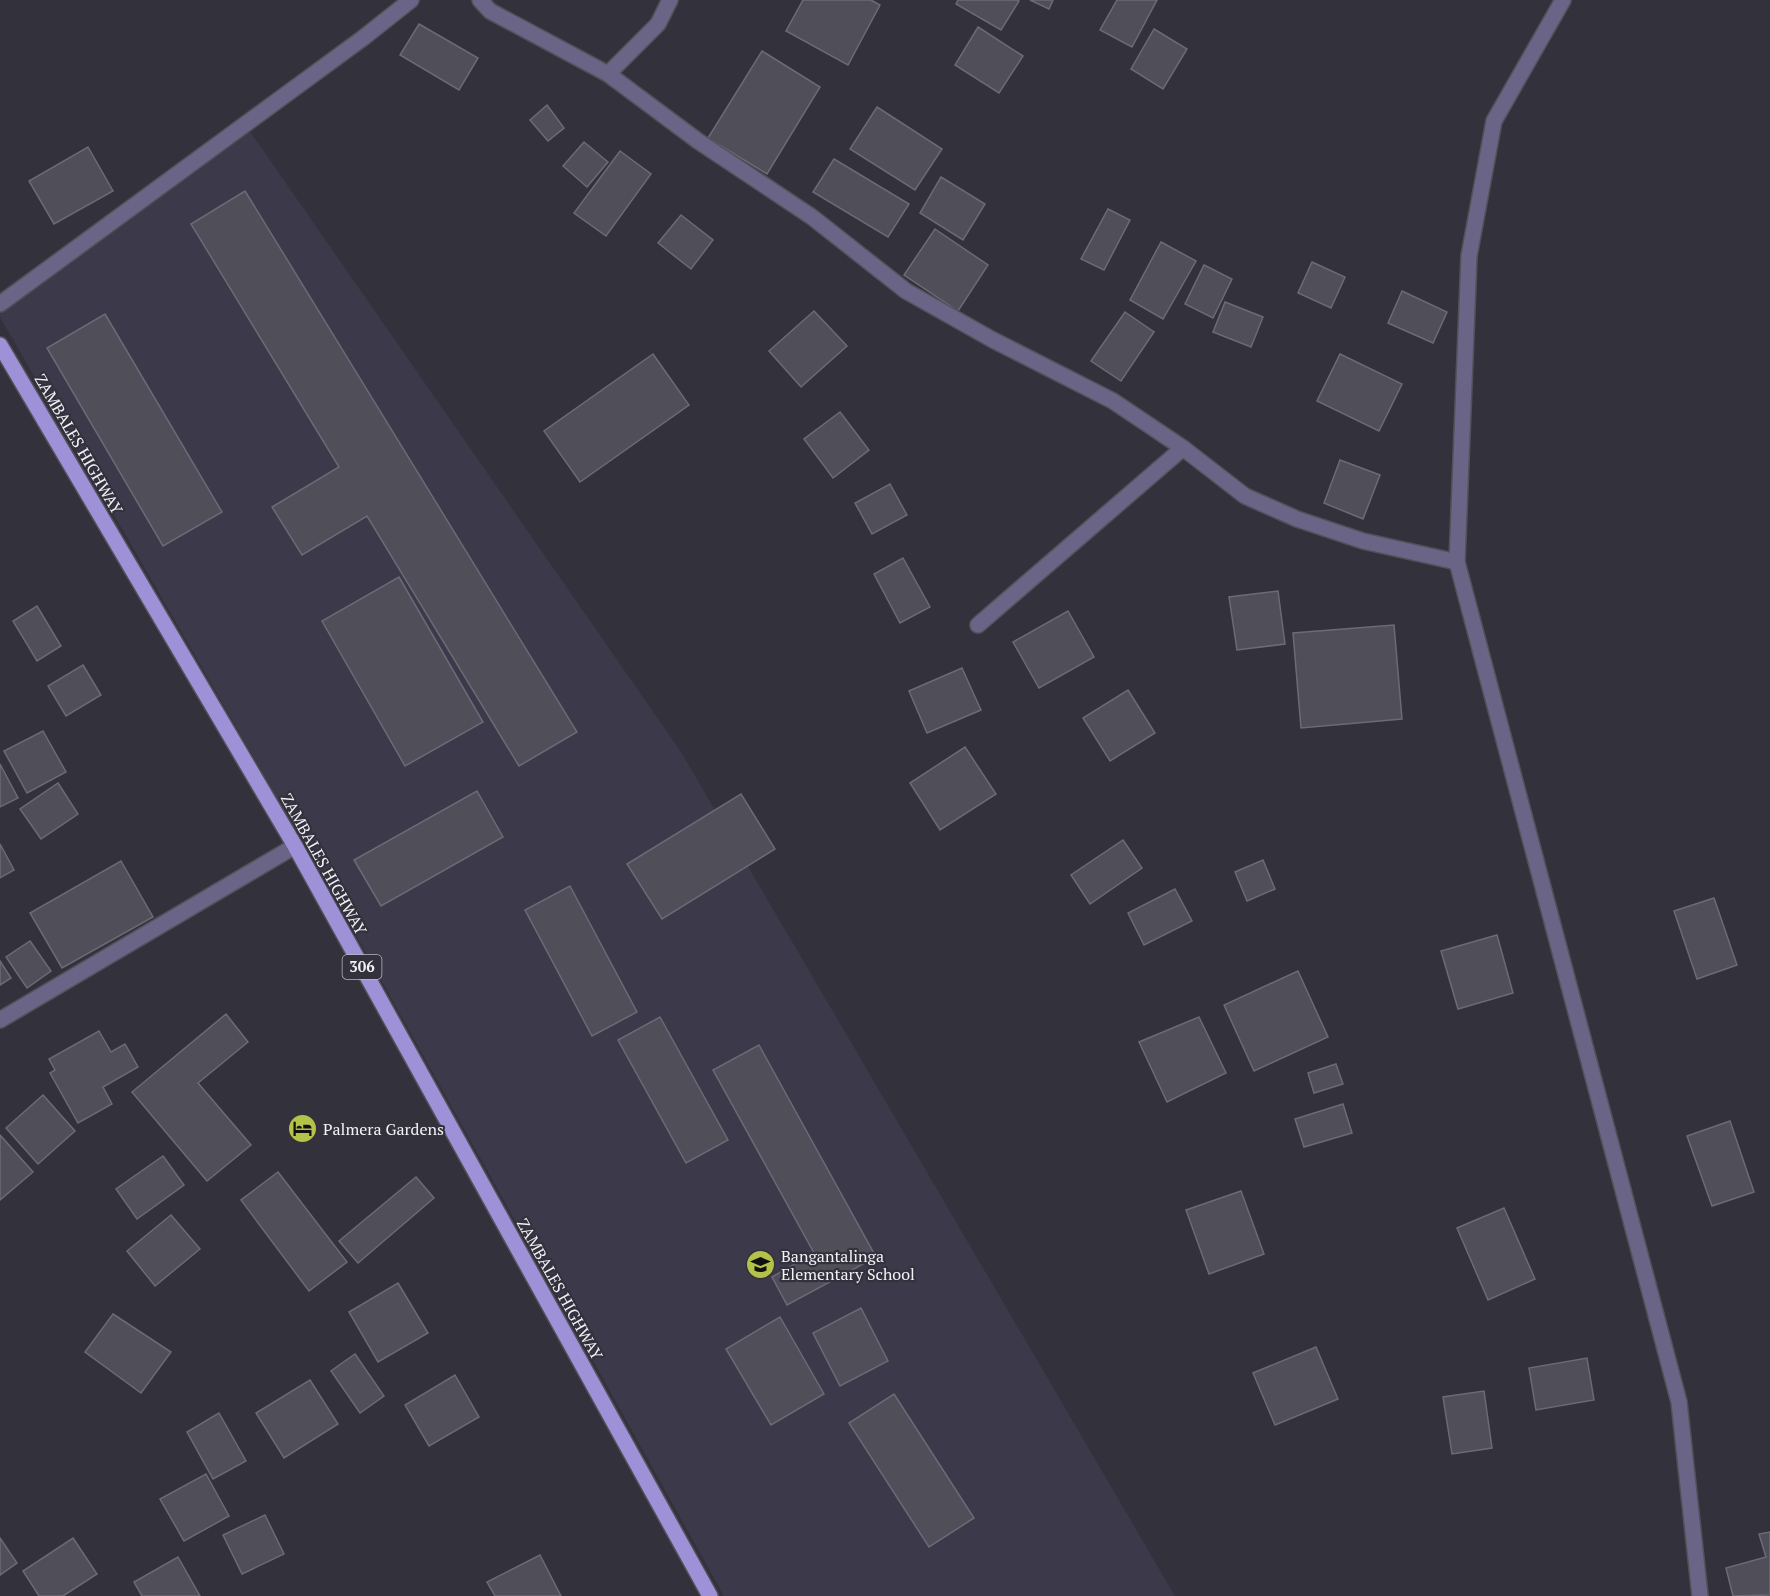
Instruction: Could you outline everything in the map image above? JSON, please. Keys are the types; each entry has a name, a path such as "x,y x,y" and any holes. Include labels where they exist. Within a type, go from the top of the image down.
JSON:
{"main road":[{"name":"ZAMBALES HIGHWAY","path":"0,345 295,846 710,1596"}],"street":[{"path":"0,304 363,38 411,0"},
{"path":"480,0 490,11 608,74 698,141 812,217 906,291 993,340 1113,401 1183,448 1245,496 1297,519 1363,541 1457,562"},
{"path":"608,74 658,24 670,0"},
{"path":"1563,0 1494,121 1469,256 1457,562 1679,1402 1700,1596"},
{"path":"978,625 1183,448"},
{"path":"0,1020 295,846"}],"shaded area":[{"path":"249,130 681,752 1175,1596 724,1596 355,933 0,317 0,314"}],"building":[{"path":"803,0 871,0 880,5 848,65 786,31"},
{"path":"958,0 1019,1 1001,30 956,4"},
{"path":"1030,0 1053,0 1049,9"},
{"path":"1117,0 1157,0 1132,47 1100,30"},
{"path":"419,24 478,58 459,90 400,55"},
{"path":"978,27 1023,56 999,93 955,65"},
{"path":"1154,29 1187,49 1163,89 1131,69"},
{"path":"762,51 820,87 767,174 708,138"},
{"path":"547,105 564,128 548,141 530,120"},
{"path":"877,107 942,149 915,190 850,149"},
{"path":"584,142 608,162 587,187 563,166"},
{"path":"88,147 113,191 54,224 29,181"},
{"path":"620,151 651,174 606,236 574,213"},
{"path":"834,159 909,204 888,237 813,192"},
{"path":"941,177 985,204 963,240 920,213"},
{"path":"245,191 577,732 519,766 367,516 302,555 272,507 339,467 191,224"},
{"path":"1108,209 1130,220 1104,270 1081,259"},
{"path":"681,215 713,240 691,269 658,243"},
{"path":"935,229 988,265 958,311 904,275"},
{"path":"1161,242 1196,261 1163,319 1130,300"},
{"path":"1312,262 1345,277 1331,308 1298,293"},
{"path":"1204,265 1232,279 1213,318 1185,304"},
{"path":"1402,291 1447,312 1433,343 1388,323"},
{"path":"1225,302 1263,317 1251,347 1213,332"},
{"path":"814,311 847,346 801,387 769,351"},
{"path":"1125,312 1154,332 1121,381 1091,361"},
{"path":"105,314 222,512 163,546 47,348"},
{"path":"653,354 689,405 580,482 544,431"},
{"path":"1340,354 1402,384 1379,431 1317,401"},
{"path":"840,412 869,450 833,478 804,439"},
{"path":"1340,460 1380,475 1363,519 1324,503"},
{"path":"890,484 907,515 872,534 855,503"},
{"path":"903,558 930,607 900,623 874,574"},
{"path":"399,577 483,722 405,766 322,621"},
{"path":"1278,591 1285,644 1237,650 1229,597"},
{"path":"37,606 61,646 37,661 13,621"},
{"path":"1068,611 1094,657 1039,688 1013,642"},
{"path":"1394,625 1402,719 1301,728 1293,633"},
{"path":"83,665 101,695 66,716 48,686"},
{"path":"962,668 981,710 927,733 909,691"},
{"path":"1128,690 1155,733 1110,761 1083,718"},
{"path":"43,731 66,772 27,793 4,751"},
{"path":"965,747 996,794 940,830 910,783"},
{"path":"0,764 18,798 0,807"},
{"path":"58,783 78,814 41,839 20,809"},
{"path":"477,791 503,837 381,906 354,860"},
{"path":"741,794 775,849 662,919 627,864"},
{"path":"1123,840 1142,868 1090,904 1071,875"},
{"path":"0,844 14,870 0,878"},
{"path":"1263,860 1275,889 1247,901 1235,872"},
{"path":"121,861 153,917 62,968 30,913"},
{"path":"570,886 637,1012 592,1036 525,910"},
{"path":"1175,889 1192,921 1144,945 1128,913"},
{"path":"1714,898 1737,965 1697,979 1674,911"},
{"path":"1497,935 1513,993 1458,1009 1441,951"},
{"path":"30,941 51,971 27,988 6,957"},
{"path":"0,961 11,978 0,985"},
{"path":"1298,971 1328,1037 1254,1071 1224,1005"},
{"path":"226,1014 248,1042 198,1083 251,1145 207,1181 132,1092"},
{"path":"660,1017 728,1140 686,1163 618,1040"},
{"path":"1199,1017 1226,1073 1167,1102 1139,1042"},
{"path":"99,1031 111,1052 125,1044 138,1067 103,1087 112,1104 78,1123 50,1073 55,1070 49,1059"},
{"path":"759,1045 876,1257 787,1305 772,1277 814,1253 713,1070"},
{"path":"1336,1064 1343,1084 1314,1093 1308,1073"},
{"path":"43,1095 75,1131 38,1164 6,1128"},
{"path":"1343,1104 1352,1133 1304,1147 1295,1119"},
{"path":"1730,1121 1754,1192 1712,1206 1687,1136"},
{"path":"0,1135 33,1172 0,1200"},
{"path":"163,1156 184,1185 137,1219 116,1189"},
{"path":"278,1172 347,1262 309,1291 241,1200"},
{"path":"416,1177 434,1198 358,1263 339,1241"},
{"path":"1241,1191 1264,1254 1209,1274 1186,1210"},
{"path":"1504,1208 1535,1279 1488,1300 1457,1228"},
{"path":"171,1215 200,1249 155,1286 127,1251"},
{"path":"398,1283 428,1333 378,1362 349,1312"},
{"path":"861,1308 888,1361 840,1386 813,1333"},
{"path":"113,1314 171,1352 141,1393 85,1352"},
{"path":"780,1317 824,1394 771,1425 726,1349"},
{"path":"1316,1347 1338,1399 1275,1425 1253,1373"},
{"path":"355,1354 384,1396 360,1413 331,1371"},
{"path":"1587,1358 1594,1400 1536,1410 1529,1368"},
{"path":"455,1375 479,1417 429,1446 405,1405"},
{"path":"310,1380 338,1424 284,1458 256,1413"},
{"path":"1484,1391 1492,1448 1452,1454 1443,1397"},
{"path":"894,1394 974,1518 929,1547 849,1423"},
{"path":"219,1413 246,1461 213,1479 187,1432"},
{"path":"206,1474 229,1516 184,1541 160,1499"},
{"path":"265,1515 284,1554 242,1574 223,1535"},
{"path":"1770,1532 1770,1595 1733,1596 1726,1568 1766,1557 1759,1534"},
{"path":"0,1538 17,1563 0,1575"},
{"path":"73,1538 97,1574 63,1596 39,1596 23,1571"},
{"path":"540,1555 561,1596 495,1596 487,1582"},
{"path":"178,1557 200,1596 142,1596 134,1582"}],"place":[{"name":"Palmera Gardens","path":"302,1129"},
{"name":"Bangantalinga Elementary School","path":"760,1265"}]}
